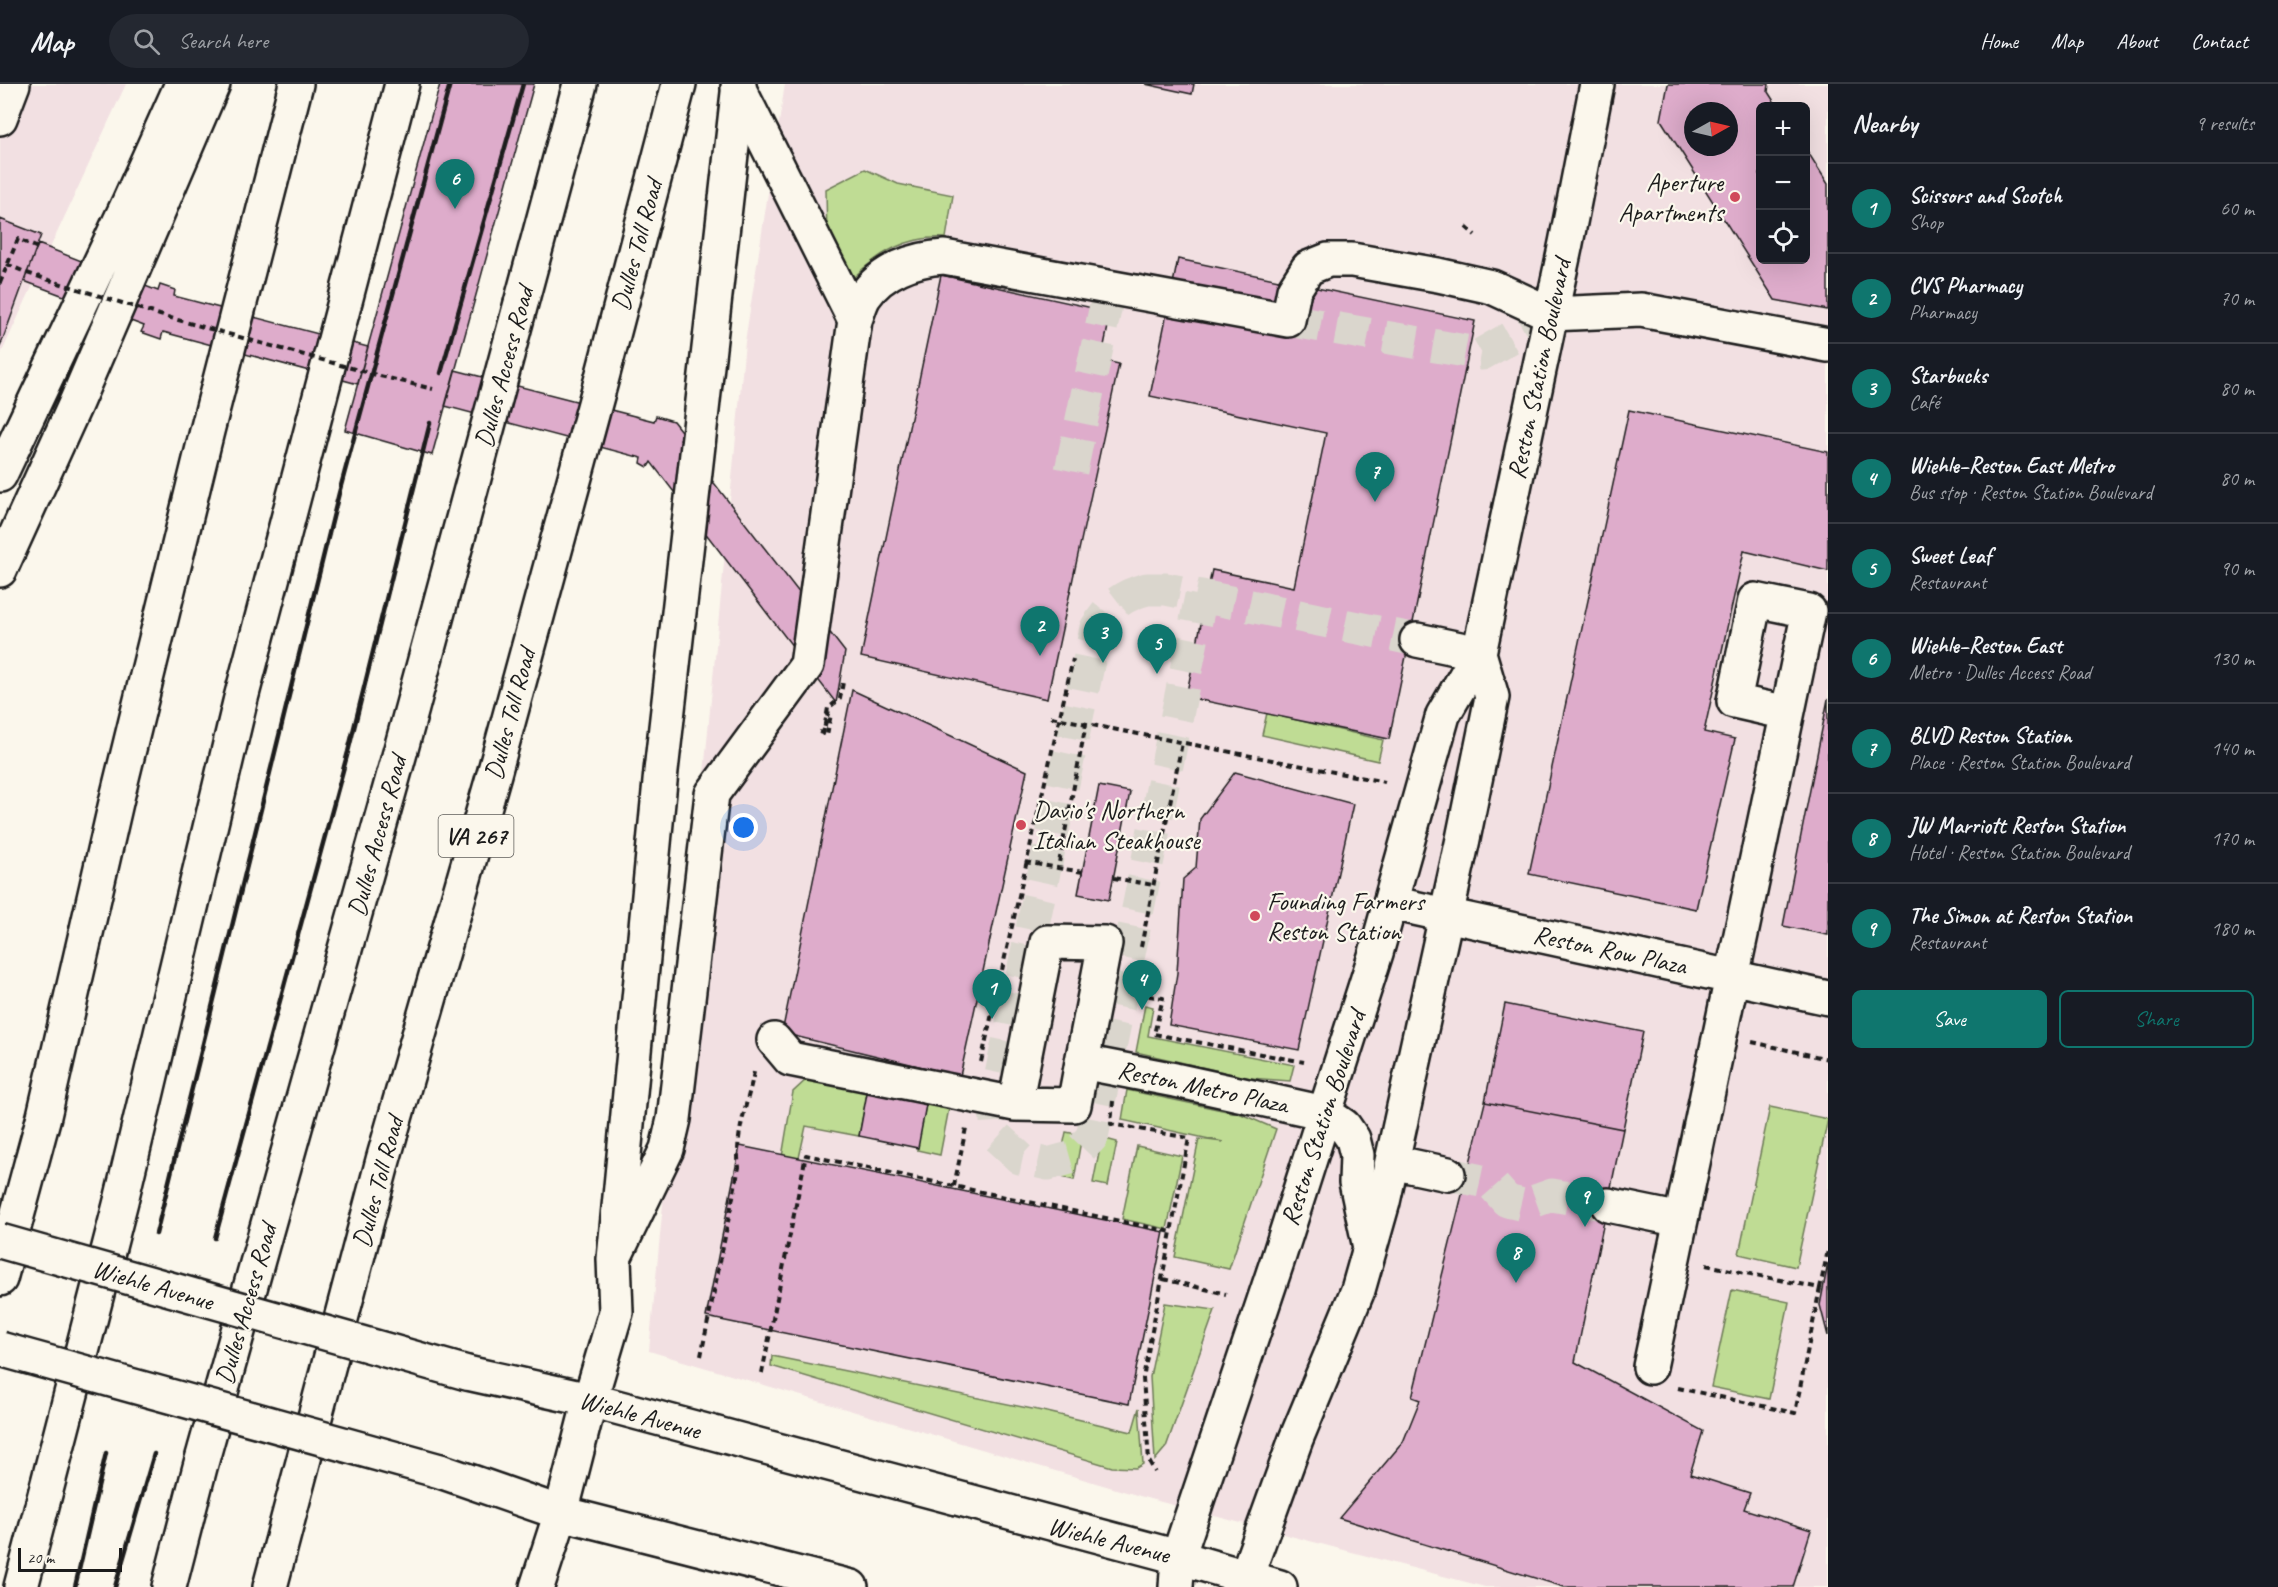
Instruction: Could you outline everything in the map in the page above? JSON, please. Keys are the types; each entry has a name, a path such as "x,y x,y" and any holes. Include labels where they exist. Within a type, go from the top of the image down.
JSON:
{"main road":[{"path":"0,118 13,84"},
{"path":"0,475 182,84"},
{"path":"0,570 75,405 213,84"},
{"path":"0,1279 44,1116 123,775 207,431 296,84"},
{"path":"21,1587 121,1201 240,702 402,84"},
{"name":"Dulles Access Road","path":"170,1587 200,1467 401,749 580,84"},
{"name":"Dulles Toll Road","path":"270,1587 383,1160 497,763 679,84"},
{"name":"Reston Station Boulevard","path":"1177,1572 1391,903 1443,715 1479,653 1597,84"},
{"path":"738,86 855,320"},
{"path":"537,1587 561,1514 590,1400 616,1312 614,1259 661,771 738,86"},
{"path":"614,1259 667,1149 674,1119 712,794 807,665 855,320 864,298 892,271 912,262 944,257 1288,320 1294,290 1308,268 1328,261 1352,260 1427,272 1492,287 1551,314 1641,310 1828,345"},
{"path":"1417,640 1479,653"},
{"name":"Reston Station Boulevard","path":"1242,1582 1296,1439 1358,1290 1370,1250 1392,1162 1492,697 1479,653"},
{"path":"1665,1373 1681,1220 1787,713"},
{"name":"Reston Row Plaza","path":"1391,903 1828,998"},
{"name":"Reston Metro Plaza","path":"1047,942 1105,943 1082,1062 1074,1105 1015,1104 1047,942"},
{"path":"765,1052 1015,1104"},
{"name":"Reston Metro Plaza","path":"1082,1062 1325,1113"},
{"path":"1325,1113 1344,1126 1353,1139 1357,1155 1356,1182 1370,1250"},
{"path":"1392,1162 1448,1174"},
{"path":"1608,1205 1681,1220"},
{"name":"Wiehle Avenue","path":"0,1241 467,1373 590,1400 1177,1572 1280,1587"},
{"path":"0,1349 440,1471 561,1514 851,1587"}],"path":[{"path":"1466,227 1475,235"},
{"path":"0,283 18,240 38,248"},
{"path":"7,264 27,273 160,315 433,389"},
{"path":"954,1186 1072,659"},
{"path":"819,732 823,733 828,713 831,714 827,735 823,734 825,723 828,708 840,699 843,682"},
{"path":"1051,717 1384,782"},
{"path":"1058,868 1086,724"},
{"path":"1139,953 1182,742"},
{"path":"1025,862 1083,872"},
{"path":"1114,878 1153,885"},
{"path":"1129,1004 1133,983"},
{"path":"1131,993 1162,998 1154,1034 1304,1062"},
{"path":"1750,1042 1828,1059"},
{"path":"701,1356 740,1167 738,1146 765,1052"},
{"path":"1117,1070 1111,1124 1189,1138 1143,1378 1149,1461 1155,1472"},
{"path":"762,1373 806,1155 1172,1232"},
{"path":"1665,1373 1677,1390 1795,1413 1828,1250"},
{"path":"1703,1264 1820,1288"},
{"path":"1163,1279 1226,1294"}],"shaded area":[{"path":"0,84 126,84 0,356"},
{"path":"785,84 1828,84 1828,1587 1485,1587 1150,1499 649,1351 745,342"}],"green space":[{"path":"865,169 898,184 953,195 946,238 919,239 895,248 873,261 853,278 827,239 826,189"},
{"path":"1267,713 1383,740 1378,761 1262,735"},
{"path":"1145,1005 1153,1007 1148,1036 1294,1065 1290,1081 1250,1078 1136,1052"},
{"path":"808,1078 868,1089 859,1136 806,1126 797,1167 780,1169 793,1092"},
{"path":"1127,1090 1241,1114 1276,1129 1229,1269 1175,1257 1199,1139 1223,1142 1122,1120"},
{"path":"926,1104 949,1108 940,1155 917,1150"},
{"path":"1770,1107 1828,1119 1796,1267 1739,1254"},
{"path":"1066,1132 1082,1135 1074,1180 1057,1176"},
{"path":"1102,1138 1117,1142 1108,1186 1093,1183"},
{"path":"1137,1146 1182,1156 1167,1229 1122,1219"},
{"path":"1732,1290 1789,1302 1769,1399 1711,1387"},
{"path":"1165,1303 1215,1310 1166,1447 1155,1460 1150,1377"},
{"path":"772,1356 1047,1412 1132,1432 1139,1408 1143,1464 1136,1468 1112,1467 771,1366"}],"building":[{"path":"440,84 534,84 432,455 345,430"},
{"path":"1145,84 1194,84 1192,94"},
{"name":"Aperture Apartments","path":"1668,84 1769,84 1768,92 1774,102 1756,102 1756,264 1810,264 1810,155 1828,184 1828,310 1775,300 1661,120"},
{"path":"0,219 41,235 0,347"},
{"path":"38,244 158,291 160,285 175,290 174,296 368,347 358,384 163,332 161,339 141,332 144,326 24,281"},
{"path":"1178,259 1475,321 1389,739 1186,697 1212,570 1294,587 1326,433 1150,396"},
{"path":"941,275 1111,312 1101,360 1119,364 1047,699 861,657"},
{"path":"455,370 654,421 656,416 673,421 684,435 680,439 845,652 836,703 651,462 648,467 641,463 642,458 445,406"},
{"path":"1629,410 1828,452 1828,571 1744,551 1704,732 1735,739 1696,909 1529,874"},
{"path":"852,690 1027,771 960,1076 782,1033"},
{"path":"1828,699 1828,935 1783,926"},
{"name":"Founding Farmers Reston Station","path":"1235,772 1353,804 1299,1050 1169,1025 1177,973 1183,879 1196,868 1200,819"},
{"path":"1099,786 1130,792 1109,900 1078,894"},
{"path":"1505,1004 1643,1032 1623,1129 1485,1102"},
{"path":"869,1082 928,1094 918,1148 859,1136"},
{"path":"1485,1102 1623,1129 1575,1362 1703,1431 1690,1474 1750,1493 1744,1509 1811,1530 1793,1587 1564,1587 1339,1518 1403,1442 1420,1400 1412,1397"},
{"path":"740,1146 1164,1232 1129,1404 706,1317"},
{"path":"1828,1263 1828,1336 1820,1305"}],"tunnel":[{"path":"1071,471 1110,286"},
{"path":"1288,320 1482,354 1551,314"},
{"path":"1147,589 1166,589 1201,596 1092,1137 1073,1157 1048,1164 1020,1158 997,1137 995,1103 1096,628 1117,603 1147,589"},
{"path":"1201,596 1417,640"},
{"path":"1448,1174 1491,1183 1507,1201 1524,1205 1552,1195 1608,1205"}],"railway":[{"path":"156,1234 339,493 450,84"},
{"path":"441,373 523,84"},
{"path":"215,1238 348,752 430,423"},
{"path":"75,1587 106,1453"},
{"path":"115,1587 154,1454"}],"place":[{"name":"Aperture Apartments","path":"1735,197"},
{"name":"Wiehle–Reston East","path":"455,209"},
{"name":"BLVD Reston Station","path":"1375,502"},
{"name":"CVS Pharmacy","path":"1040,656"},
{"name":"Starbucks","path":"1103,663"},
{"name":"Sweet Leaf","path":"1157,674"},
{"name":"Davio's Northern Italian Steakhouse","path":"1021,825"},
{"name":"Founding Farmers Reston Station","path":"1255,916"},
{"name":"Wiehle–Reston East Metro","path":"1142,1010"},
{"name":"Scissors and Scotch","path":"992,1019"},
{"name":"The Simon at Reston Station","path":"1585,1227"},
{"name":"JW Marriott Reston Station","path":"1516,1283"}]}
